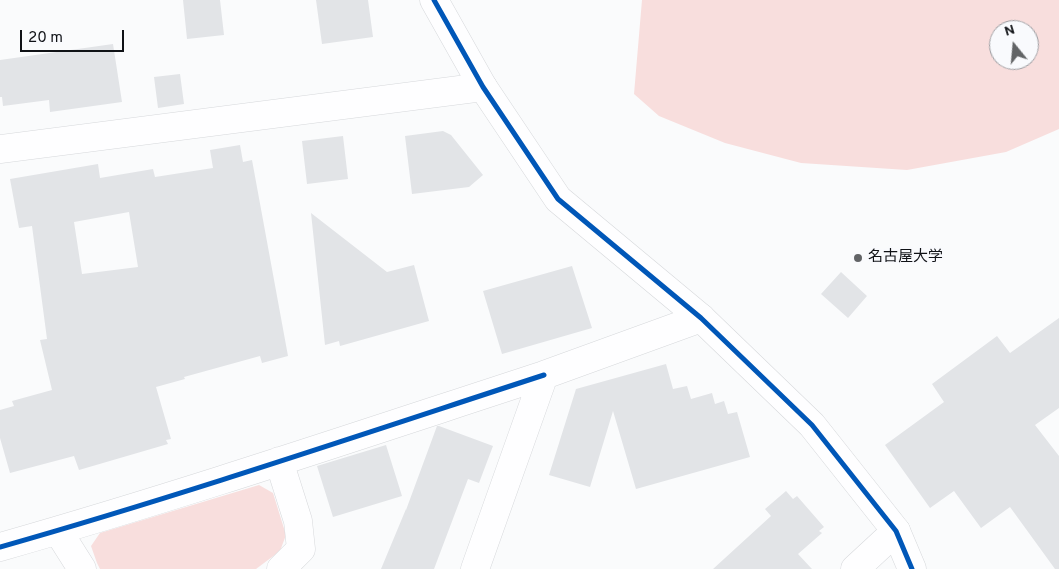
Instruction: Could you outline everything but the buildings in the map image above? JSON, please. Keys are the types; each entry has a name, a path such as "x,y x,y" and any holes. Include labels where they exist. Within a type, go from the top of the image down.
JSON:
{"street":[{"path":"434,0 483,86 558,199 701,318 812,425 896,531 912,569"},
{"path":"0,149 483,86"},
{"path":"0,547 58,531 544,375 701,318"},
{"path":"475,569 544,375"},
{"path":"279,461 298,521 301,549 281,569"},
{"path":"58,531 82,569"},
{"path":"855,569 896,531"}],"shaded area":[{"path":"642,0 1059,0 1059,129 1006,152 907,170 801,163 725,143 659,116 634,94"},
{"path":"259,485 273,493 286,535 280,551 256,569 100,569 91,546 100,533"}],"cycle path":[{"path":"434,0 483,87 558,199 701,318 812,425 896,531 912,569"},
{"path":"0,547 205,485 544,375"}],"place":[{"name":"名古屋大学","path":"858,258"}]}
